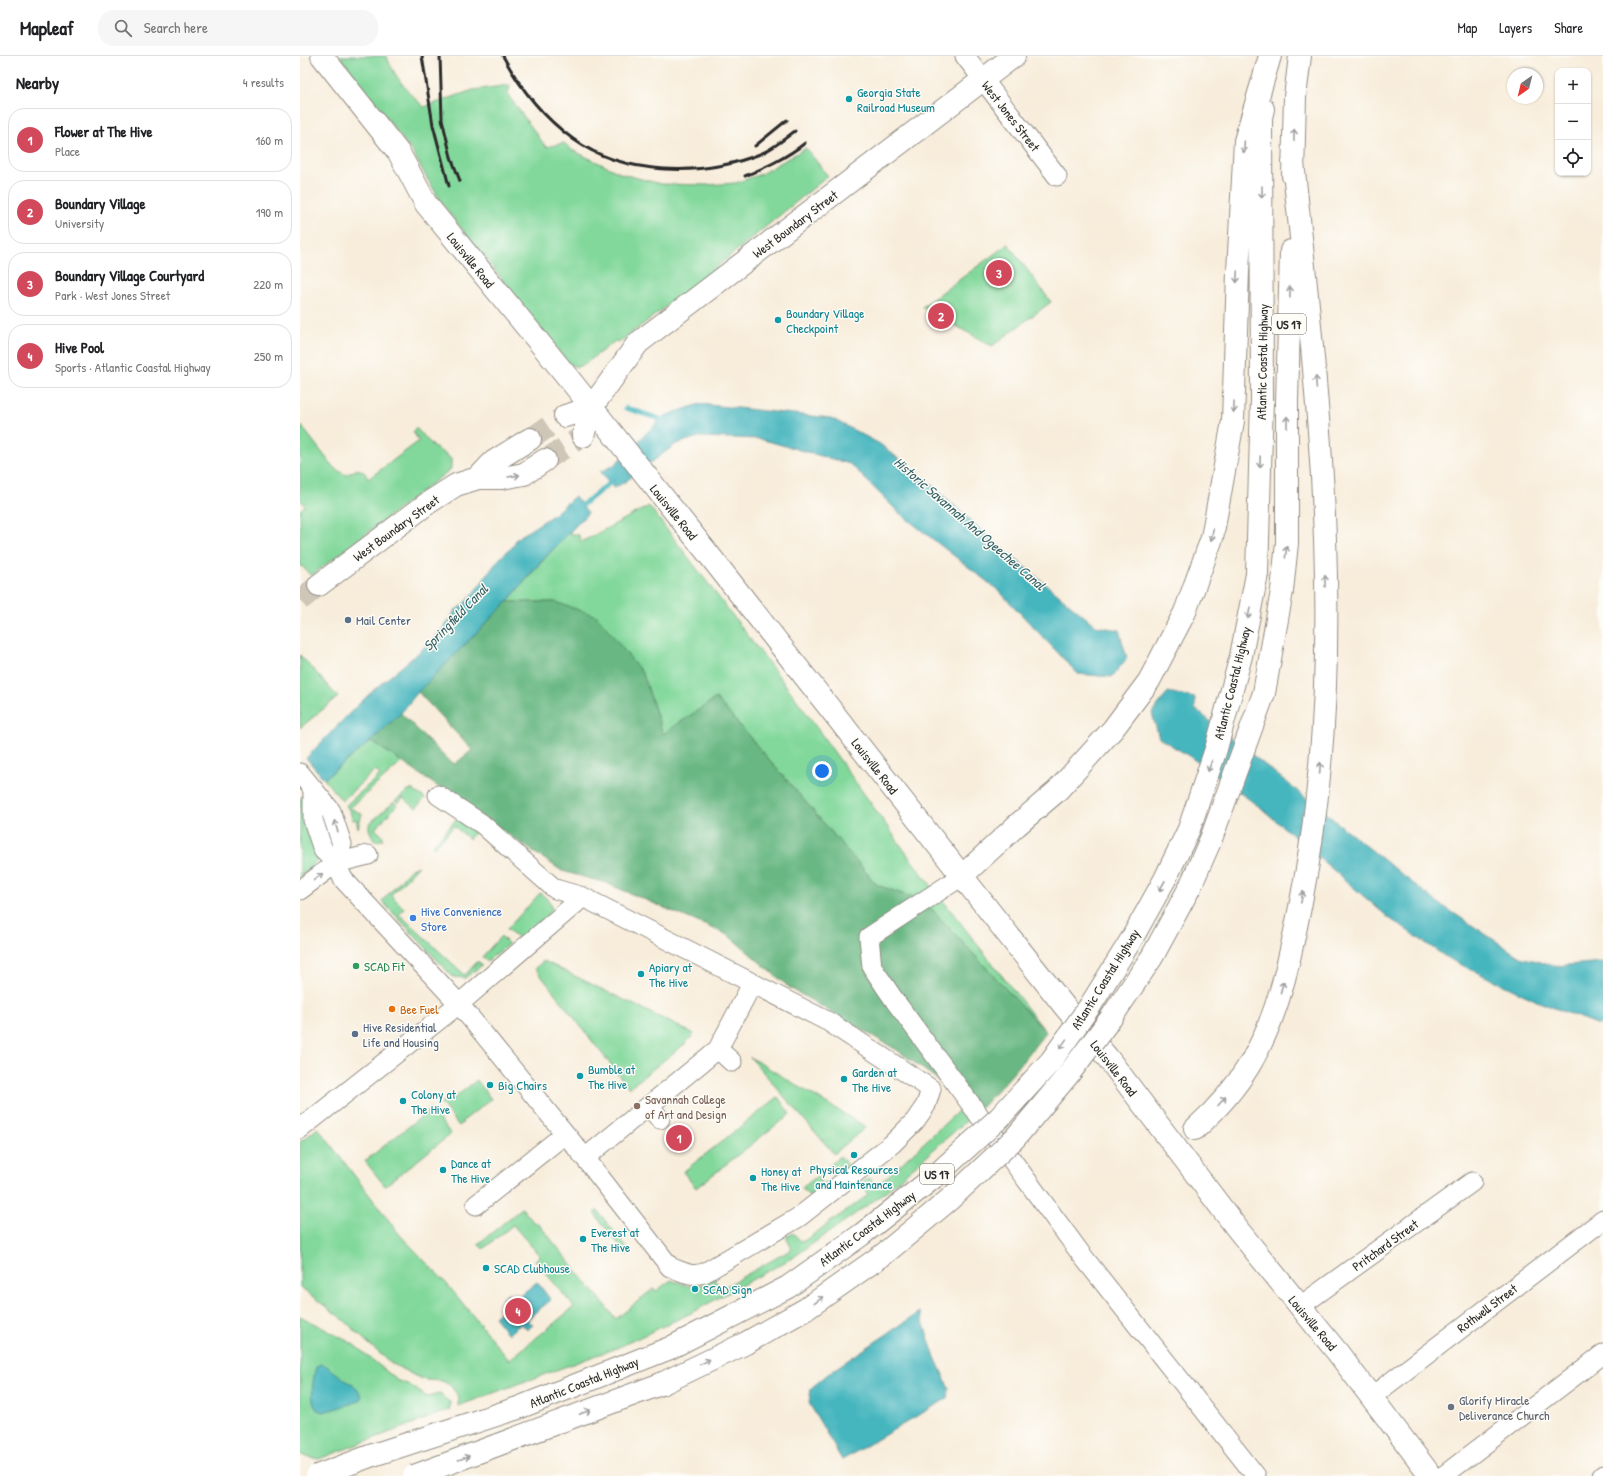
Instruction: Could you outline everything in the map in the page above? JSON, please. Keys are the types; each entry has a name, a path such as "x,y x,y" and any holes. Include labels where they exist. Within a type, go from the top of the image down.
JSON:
{"main road":[{"name":"Louisville Road","path":"322,56 399,153 426,204 706,551 1064,1007 1107,1057 1431,1476"},
{"name":"West Boundary Street","path":"583,436 591,408 638,343 1014,56"},
{"path":"962,876 1057,791 1113,729 1149,681 1185,612 1212,538 1234,421 1238,272 1245,142 1271,56"},
{"name":"Atlantic Coastal Highway","path":"317,1476 370,1456 518,1408 670,1348 788,1287 861,1235 932,1178 999,1118 1051,1061 1086,1012 1131,940 1165,879 1189,829 1216,749 1241,656 1256,574 1262,392 1262,118 1271,56"},
{"name":"Atlantic Coastal Highway","path":"414,1476 661,1384 746,1343 806,1309 884,1254 938,1209 1015,1138 1068,1075 1111,1018 1152,957 1190,887 1211,839 1264,693 1282,591 1287,544 1287,401 1295,97 1300,56"},
{"path":"1195,1129 1231,1091 1253,1058 1278,1002 1295,935 1311,851 1319,791 1324,711 1326,620 1323,496 1315,371 1293,162"},
{"path":"565,416 591,408"},
{"name":"West Boundary Street","path":"478,478 493,462 530,439"},
{"name":"West Boundary Street","path":"319,586 434,499 456,485 478,478 502,478 524,474 546,460"}],"street":[{"name":"West Jones Street","path":"965,56 1057,176"},
{"path":"300,773 313,790 313,820 323,850 336,863 343,879 459,1004 585,1158 670,1267 685,1274 695,1276 704,1273 799,1217 892,1144 915,1121 926,1105 931,1088 829,1022 582,896 555,889 482,824 438,795"},
{"path":"300,890 336,863 368,855"},
{"path":"962,876 869,937 872,967 895,1001 1081,1254 1256,1476"},
{"path":"300,1129 459,1004 582,896"},
{"path":"585,1158 655,1113 718,1049 752,984"},
{"path":"718,1049 732,1062"},
{"path":"476,1205 565,1134"},
{"name":"Pritchard Street","path":"1299,1307 1472,1182"},
{"name":"Rothwell Street","path":"1371,1397 1603,1220"},
{"path":"1443,1476 1603,1354"}],"green space":[{"path":"340,56 386,56 402,84 424,107 473,90 510,85 508,95 546,147 564,143 572,150 622,174 661,184 706,185 736,183 761,174 806,148 828,176 693,286 620,342 615,341 585,364 577,367 569,364 446,209 413,153"},
{"path":"1008,244 1051,302 992,346 922,307"},
{"path":"300,424 334,468 346,475 358,469 365,473 368,479 419,441 413,432 415,428 432,445 451,459 451,469 311,576 302,566 300,567 300,510 305,506 300,499"},
{"path":"649,506 794,696 912,861 1046,1032 925,902 877,885 716,698 663,734 643,674 555,602 507,602 567,533 579,535 581,542"},
{"path":"507,602 555,602 597,616 643,674 663,734 716,698 877,885 925,902 1046,1032 1015,1071 979,1110 897,1050 790,988 728,935 606,883 562,871 371,741 401,713 448,760 455,764 472,750 418,692"},
{"path":"300,655 338,697 300,728"},
{"path":"371,741 402,762 350,808 362,814 358,828 356,819 352,820 351,814 346,805 380,775 375,770 342,801 324,779"},
{"path":"411,789 425,798 416,808 403,798 399,803 395,801"},
{"path":"303,796 319,859 300,877 300,799"},
{"path":"394,802 397,805 375,829 383,836 383,840 374,841 369,829 369,824"},
{"path":"457,818 474,833 469,839 454,826 434,848 432,846"},
{"path":"418,866 391,895 404,908 399,914 465,975 478,961 482,965 465,978 453,977 382,901 411,869"},
{"path":"540,893 550,903 552,908 551,911 521,940 507,929"},
{"path":"501,936 509,944 487,961 482,957"},
{"path":"544,961 694,1034 686,1043 629,1088 535,968"},
{"path":"750,1057 866,1127 834,1154"},
{"path":"477,1080 491,1099 463,1121 464,1122 459,1126 441,1103 446,1099 449,1102"},
{"path":"778,1097 790,1114 696,1188 683,1172"},
{"path":"968,1102 979,1110 879,1197 794,1257 689,1314 619,1347 458,1406 459,1397 450,1385 442,1381 426,1380 415,1376 391,1363 345,1321 300,1287 300,1142 318,1128 400,1235 447,1284 509,1360 574,1307 535,1260 540,1256 513,1225 483,1249 478,1244 522,1208 535,1224 537,1222 616,1319 653,1289 656,1291 671,1280 689,1286 703,1284 714,1279 721,1289 792,1249 787,1236 793,1233 801,1241 804,1241 868,1195 862,1184 867,1178 877,1186"},
{"path":"431,1109 451,1134 385,1186 365,1161"},
{"path":"840,1156 848,1166 838,1176 832,1175 827,1168"},
{"path":"817,1176 821,1182 821,1188 810,1197 802,1188"},
{"path":"597,1210 630,1252 627,1255 594,1213"},
{"path":"300,1316 353,1344 397,1380 410,1385 427,1397 440,1394 451,1403 449,1410 319,1459 306,1457 300,1454"}],"water":[{"name":"Historic Savannah And Ogeechee Canal","path":"700,404 831,418 880,444 933,486 992,540 1096,626 1119,630 1127,658 1112,677 1078,674 999,591 898,512 850,464 760,439 699,437 676,444 625,482 614,488 600,472 614,465 664,416"},
{"path":"575,496 588,513 539,564 507,602 418,692 401,713 371,741 324,779 306,758 368,695 431,641 449,620 455,610 466,601 501,557 512,547 516,539 553,515"},
{"path":"1168,692 1195,698 1195,709 1434,900 1520,957 1556,966 1603,962 1603,1023 1598,1025 1539,1002 1449,959 1389,918 1261,808 1189,756 1159,738 1152,713"},
{"path":"537,1282 551,1300 527,1319 533,1325 527,1330 521,1324 508,1334 494,1317 507,1306 502,1299 508,1294 514,1300"},
{"path":"920,1312 934,1355 949,1388 948,1398 842,1460 809,1403 811,1388 833,1370"},
{"path":"320,1364 325,1365 357,1388 362,1396 360,1401 324,1412 317,1410 313,1401 312,1389 316,1367"}],"waterway":[{"path":"626,408 660,419"},
{"name":"Springfield Canal","path":"577,509 615,479"}],"tunnel":[{"path":"530,439 565,416"},
{"path":"545,460 583,436"},
{"path":"300,600 319,585"}],"railway":[{"path":"422,56 433,125 449,186"},
{"path":"440,56 442,119 451,157 460,181"},
{"path":"503,56 525,91 542,112 573,139 593,151 616,160 640,166 664,169 714,167 765,152 795,131"},
{"path":"755,146 787,120"},
{"path":"745,176 783,158 805,143"}],"place":[{"name":"Georgia State Railroad Museum","path":"849,99"},
{"name":"Boundary Village Courtyard","path":"999,273"},
{"name":"Boundary Village","path":"941,316"},
{"name":"Boundary Village Checkpoint","path":"778,320"},
{"name":"Mail Center","path":"348,620"},
{"name":"Hive Convenience Store","path":"413,918"},
{"name":"SCAD Fit","path":"356,966"},
{"name":"Apiary at The Hive","path":"641,974"},
{"name":"Bee Fuel","path":"392,1009"},
{"name":"Hive Residential Life and Housing","path":"355,1034"},
{"name":"Bumble at The Hive","path":"580,1076"},
{"name":"Garden at The Hive","path":"844,1079"},
{"name":"Big Chairs","path":"490,1085"},
{"name":"Colony at The Hive","path":"403,1101"},
{"name":"Savannah College of Art and Design","path":"637,1106"},
{"name":"Flower at The Hive","path":"679,1138"},
{"name":"Physical Resources and Maintenance","path":"854,1155"},
{"name":"Dance at The Hive","path":"443,1170"},
{"name":"Honey at The Hive","path":"753,1178"},
{"name":"Everest at The Hive","path":"583,1239"},
{"name":"SCAD Clubhouse","path":"486,1268"},
{"name":"SCAD Sign","path":"695,1289"},
{"name":"Hive Pool","path":"518,1311"},
{"name":"Glorify Miracle Deliverance Church","path":"1451,1407"}]}
